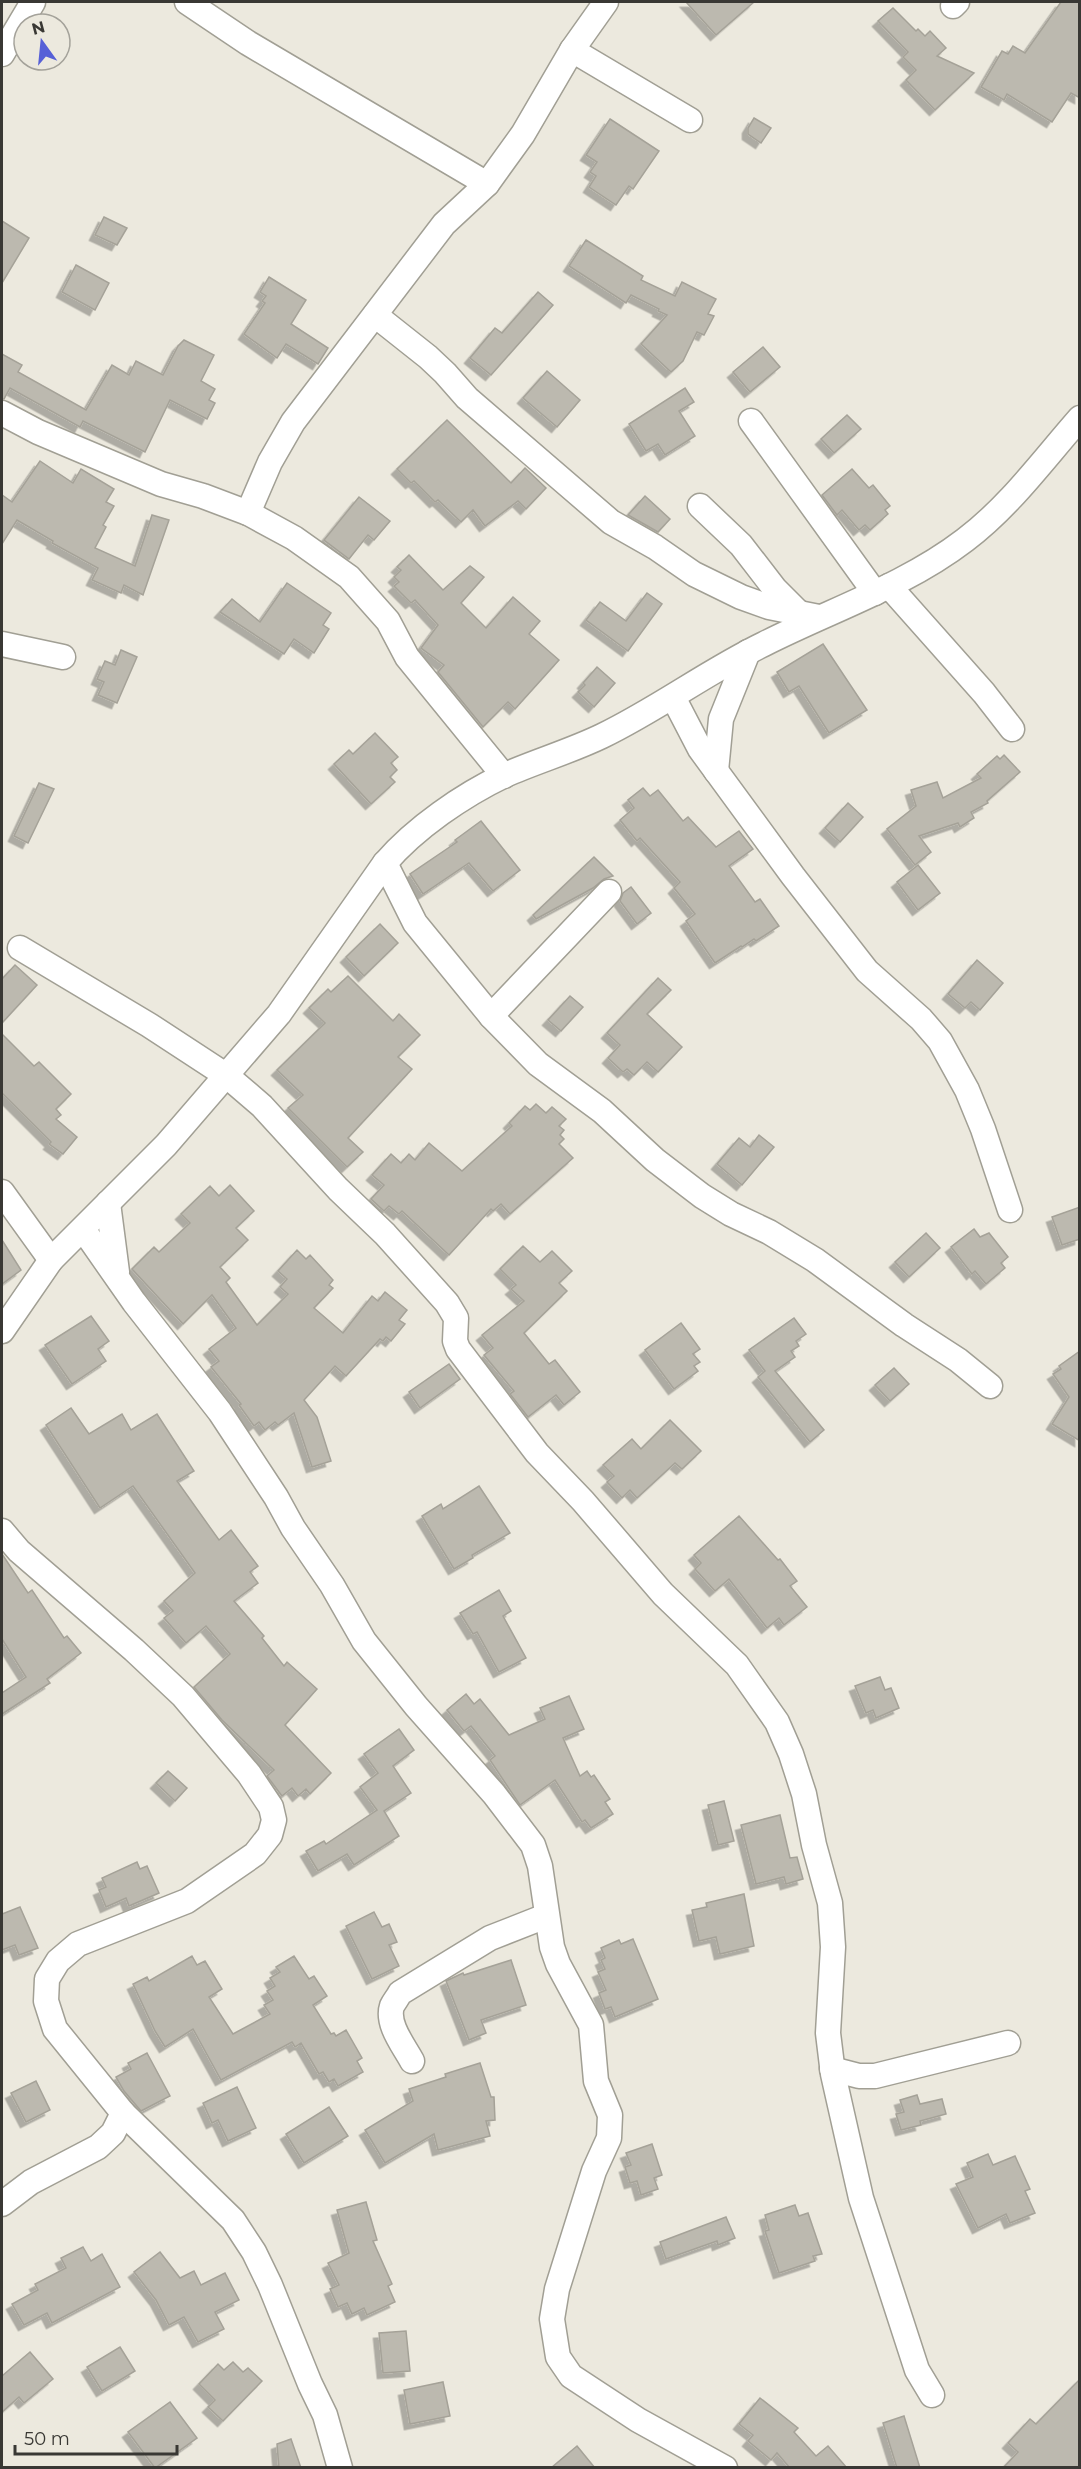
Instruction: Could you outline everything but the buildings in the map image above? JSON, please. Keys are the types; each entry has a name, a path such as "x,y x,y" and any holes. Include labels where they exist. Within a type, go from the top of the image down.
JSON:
{"street":[{"path":"2,54 33,2"},
{"path":"187,2 248,43 487,184"},
{"path":"248,513 270,462 293,422 444,224 487,184 523,134 572,50 606,2"},
{"path":"572,50 690,120"},
{"path":"375,315 428,357 467,398 611,522 656,547 694,574 741,597 769,607 810,616"},
{"path":"2,413 39,432 161,484 203,496 248,513 294,538 349,577 388,621 407,657 504,776"},
{"path":"2,1331 51,1260 166,1145 227,1076 299,987 386,863 405,840 469,796 504,776 602,736 810,616 882,590 965,540 1005,507 1080,418"},
{"path":"751,421 882,590 984,693 1012,729"},
{"path":"700,507 741,545 775,589 810,616"},
{"path":"2,644 63,657"},
{"path":"716,771 722,719 748,652"},
{"path":"673,697 700,749 793,876 867,971 921,1019 940,1041 968,1090 1010,1210"},
{"path":"386,863 415,923 491,1016 538,1064 602,1111 655,1160 702,1196 731,1214 770,1232 815,1260 958,1360 990,1386"},
{"path":"491,1016 609,892"},
{"path":"20,948 149,1025 227,1076 262,1106 338,1188 385,1234 447,1303 456,1318 455,1341 458,1349 537,1453 583,1501 663,1594 737,1665 777,1722 791,1754 804,1794 814,1845 830,1903 833,1947 828,2033 832,2069 861,2198 917,2370 932,2395"},
{"path":"2,1192 51,1260"},
{"path":"108,1203 118,1277"},
{"path":"83,1229 134,1302 220,1412 332,1585 364,1641 416,1706 494,1794 533,1845 540,1866 552,1947 558,1964 591,2025 596,2081 610,2115 609,2138 594,2171 557,2289 552,2319 558,2357 571,2376 638,2420 725,2468"},
{"path":"2,1531 19,1551 134,1650 183,1696 249,1774 271,1807 274,1820 270,1835 255,1854 187,1901 78,1944 58,1961 48,1979 46,2001 55,2029 123,2113 233,2220 254,2252 270,2285 310,2384 326,2415 340,2468"},
{"path":"412,2061 398,2037 391,2018 392,2006 400,1994 490,1938 546,1916"},
{"path":"832,2069 859,2076 875,2076 1008,2043"},
{"path":"2,2204 31,2182 98,2147 113,2133 123,2113"}]}
